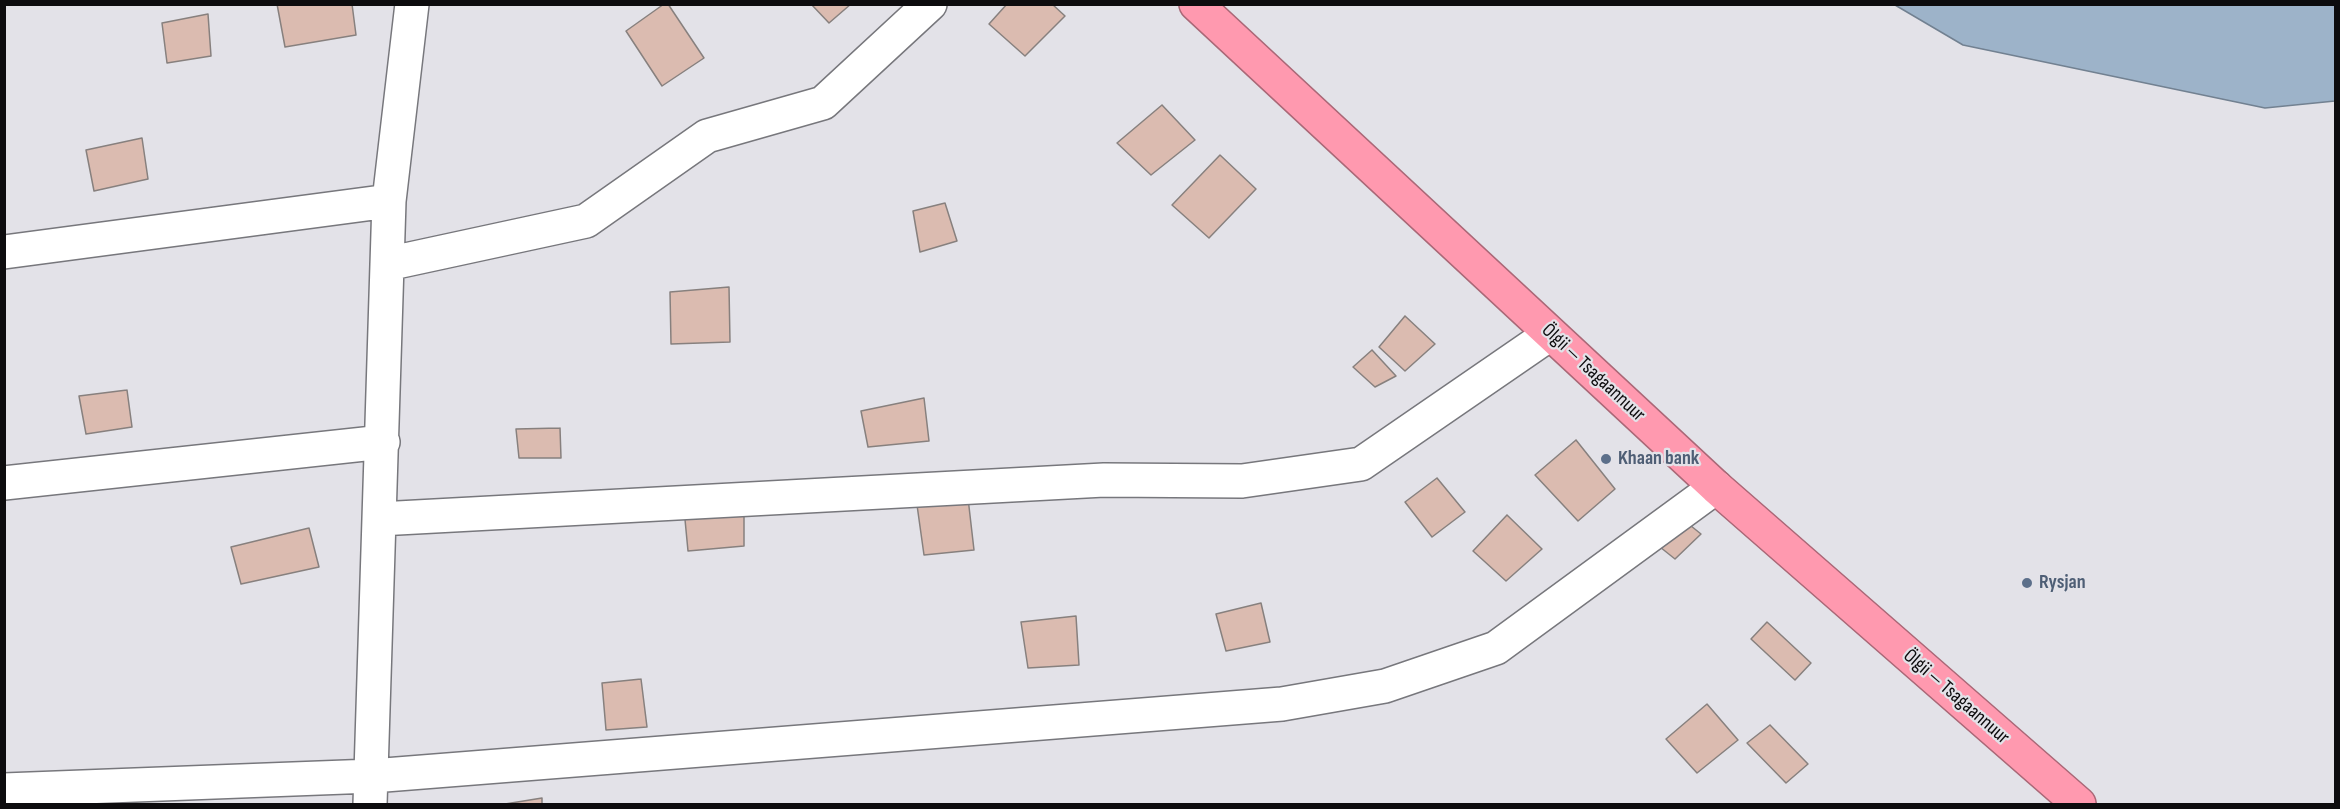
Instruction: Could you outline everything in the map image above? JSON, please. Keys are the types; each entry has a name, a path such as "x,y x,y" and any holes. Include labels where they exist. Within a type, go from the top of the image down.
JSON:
{"highway":[{"name":"Ölgii — Tsagaannuur","path":"1196,4 1716,487 2079,804"}],"street":[{"path":"371,790 383,442 388,201 412,4"},
{"path":"387,264 586,221 707,136 823,103 930,4"},
{"path":"4,252 388,201"},
{"path":"379,519 1104,480 1242,481 1361,464 1550,334"},
{"path":"4,483 383,442"},
{"path":"4,790 371,790 1270,705 1385,686 1496,648 1716,487"}],"water":[{"path":"1895,5 2335,5 2335,101 2265,108 1963,45"}],"building":[{"path":"277,4 352,4 356,35 285,47"},
{"path":"664,4 668,4 704,58 662,86 626,31"},
{"path":"811,4 851,4 829,23"},
{"path":"1007,4 1052,4 1065,16 1025,56 989,24"},
{"path":"208,14 211,56 167,63 162,23"},
{"path":"1162,105 1195,140 1151,175 1117,143"},
{"path":"142,138 148,179 94,191 86,150"},
{"path":"1220,155 1256,189 1209,238 1172,205"},
{"path":"945,203 957,241 920,252 913,211"},
{"path":"729,287 730,342 671,344 670,292"},
{"path":"1405,316 1435,344 1405,371 1379,347"},
{"path":"1372,350 1396,376 1375,387 1353,367"},
{"path":"127,390 132,427 86,434 79,396"},
{"path":"924,398 929,441 868,447 861,411"},
{"path":"560,428 561,458 519,458 516,429"},
{"path":"1576,440 1615,489 1578,521 1535,475"},
{"path":"1437,478 1465,512 1432,537 1405,502"},
{"path":"968,498 974,550 924,555 917,505"},
{"path":"744,505 744,546 688,551 684,509"},
{"path":"1670,509 1701,534 1675,559 1645,535"},
{"path":"1507,515 1542,549 1506,581 1473,551"},
{"path":"309,528 319,567 241,584 231,547"},
{"path":"1261,603 1270,642 1226,651 1216,614"},
{"path":"1076,616 1079,665 1028,668 1021,622"},
{"path":"1767,622 1811,663 1795,680 1751,639"},
{"path":"641,679 647,727 606,730 602,683"},
{"path":"1707,704 1738,740 1697,773 1666,739"},
{"path":"1770,725 1808,764 1786,783 1747,743"},
{"path":"542,798 542,804 505,804"}],"place":[{"name":"Khaan bank","path":"1606,459"},
{"name":"Rysjan","path":"2027,583"}]}
